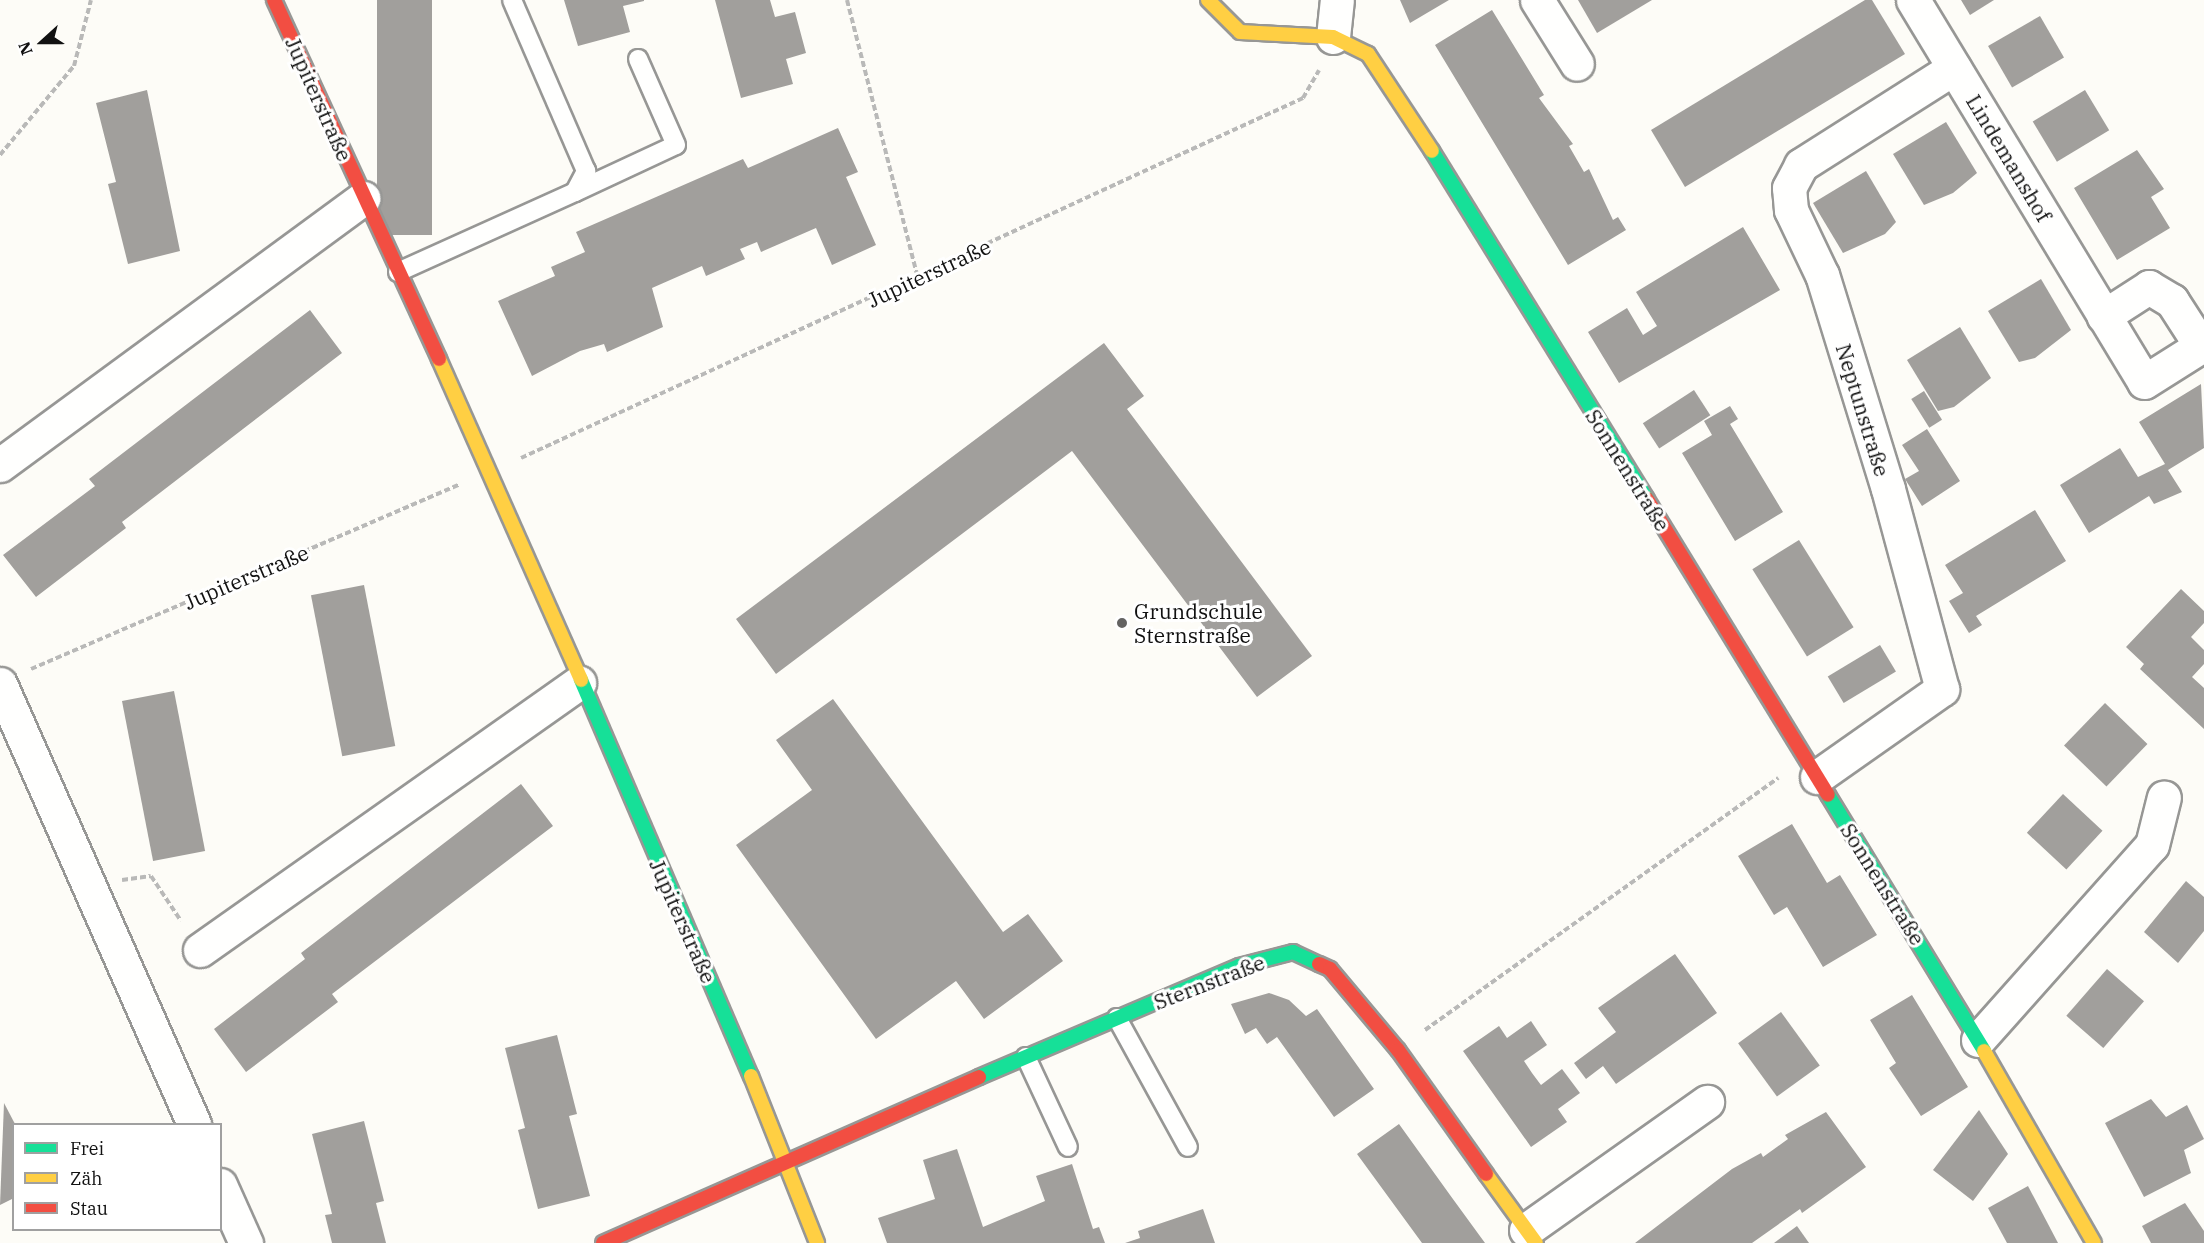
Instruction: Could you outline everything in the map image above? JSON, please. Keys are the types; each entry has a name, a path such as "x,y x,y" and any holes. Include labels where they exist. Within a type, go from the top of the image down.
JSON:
{"street":[{"name":"Jupiterstraße","path":"274,0 491,471 579,683 786,1159 817,1243"},
{"name":"Sonnenstraße","path":"1208,0 1240,32 1333,37 1368,54 1382,69 1978,1040 2094,1243"},
{"path":"1333,37 1337,0"},
{"path":"1537,0 1577,64"},
{"name":"Lindemanshof","path":"1913,0 2104,316"},
{"name":"Neptunstraße","path":"1811,768 1942,689 1888,489 1822,275 1791,210 1789,188 1801,165 1954,68"},
{"path":"0,465 364,198"},
{"path":"11,679 89,885 193,1123"},
{"path":"200,950 579,683"},
{"path":"1978,1040 2152,845 2164,797"},
{"name":"Sternstraße","path":"786,1159 1239,966 1293,952 1329,969 1398,1050 1531,1237 1707,1102"},
{"path":"603,1243 786,1159"},
{"path":"222,1189 246,1243"}],"lane":[{"path":"512,0 586,171 575,192"},
{"path":"398,272 676,145 638,58"},
{"path":"1117,1018 1188,1147"},
{"path":"1026,1057 1068,1147"}],"path":[{"path":"0,155 74,66 92,0"},
{"path":"847,0 918,278"},
{"name":"Jupiterstraße","path":"11,679 491,471 918,278 1302,98 1333,37"},
{"path":"1398,1050 1811,768"},
{"path":"89,885 151,876 200,950"}],"building":[{"path":"377,0 432,0 432,235 377,235"},
{"path":"564,0 644,1 623,6 630,32 578,46"},
{"path":"715,0 770,0 775,17 795,12 806,53 786,59 793,84 741,98"},
{"path":"1400,0 1449,0 1410,23"},
{"path":"1578,0 1652,0 1597,33"},
{"path":"1865,0 1872,0 1905,54 1685,187 1651,130"},
{"path":"1961,0 1994,0 1970,15"},
{"path":"1492,10 1544,95 1539,98 1573,144 1569,146 1584,172 1589,169 1613,220 1618,217 1626,230 1568,265 1435,45"},
{"path":"2040,16 2064,58 2012,88 1988,46"},
{"path":"147,90 180,251 128,264 108,184 116,182 96,103"},
{"path":"2085,90 2109,130 2057,162 2033,121"},
{"path":"1946,122 1977,173 1953,193 1924,205 1893,154"},
{"path":"838,128 858,172 846,177 876,245 832,265 816,228 761,252 757,242 740,249 745,259 706,276 702,266 652,288 663,327 607,352 604,344 580,351 532,376 498,301 555,276 551,267 585,252 576,232 743,159 748,168"},
{"path":"2137,150 2164,189 2151,197 2170,228 2117,260 2074,188"},
{"path":"1866,171 1896,222 1885,234 1843,253 1813,203"},
{"path":"1743,227 1780,290 1619,383 1588,332 1627,308 1643,335 1657,326 1636,292"},
{"path":"2041,279 2071,330 2035,358 2019,362 1988,311"},
{"path":"310,310 342,353 122,522 126,528 36,597 3,555 95,486 89,479"},
{"path":"1960,327 1991,378 1954,407 1938,411 1907,360"},
{"path":"1104,343 1144,396 1127,409 1312,656 1257,697 1072,451 776,674 736,619"},
{"path":"2201,384 2204,448 2168,470 2182,492 2154,504 2149,496 2089,533 2060,485 2120,448 2138,477 2165,464 2139,422"},
{"path":"1694,390 1710,415 1659,448 1643,423"},
{"path":"1924,391 1942,420 1929,428 1911,399"},
{"path":"1730,406 1738,419 1730,424 1783,512 1735,541 1682,453 1712,435 1704,421"},
{"path":"1927,429 1960,481 1922,506 1905,479 1919,471 1902,445"},
{"path":"2035,510 2066,561 1976,616 1982,625 1969,633 1949,601 1963,593 1945,565"},
{"path":"1799,540 1854,627 1807,656 1752,569"},
{"path":"364,585 395,746 342,756 311,595"},
{"path":"2181,589 2204,611 2204,623 2191,637 2204,650 2204,664 2192,677 2204,688 2204,729 2140,669 2144,664 2126,647"},
{"path":"1880,645 1896,672 1844,703 1828,676"},
{"path":"174,691 205,851 153,861 122,701"},
{"path":"833,699 1003,932 1028,914 1063,961 984,1019 956,981 876,1039 736,845 812,790 776,740"},
{"path":"2105,703 2147,744 2106,786 2064,745"},
{"path":"521,784 553,826 332,994 338,1002 246,1072 214,1029 305,959 301,953"},
{"path":"2063,794 2102,831 2066,870 2027,833"},
{"path":"1792,824 1827,883 1840,875 1877,935 1823,967 1787,907 1774,915 1738,856"},
{"path":"2186,881 2204,897 2204,931 2178,963 2144,932"},
{"path":"1675,954 1717,1013 1616,1084 1603,1066 1586,1079 1574,1063 1616,1032 1598,1008"},
{"path":"2107,969 2144,1001 2103,1048 2066,1016"},
{"path":"1269,993 1289,1000 1306,1016 1317,1009 1374,1089 1334,1117 1277,1037 1267,1044 1256,1028 1245,1034 1231,1004"},
{"path":"1912,995 1968,1087 1921,1116 1889,1068 1896,1063 1870,1020"},
{"path":"1781,1012 1820,1065 1777,1097 1738,1043"},
{"path":"1531,1021 1547,1045 1524,1061 1532,1073 1541,1085 1562,1069 1580,1093 1558,1109 1567,1122 1531,1147 1463,1051 1499,1026 1507,1038"},
{"path":"557,1035 577,1114 569,1116 590,1196 538,1209 518,1130 525,1128 505,1048"},
{"path":"2151,1099 2166,1117 2187,1105 2204,1139 2184,1150 2191,1173 2144,1197 2105,1123"},
{"path":"4,1103 14,1123 12,1123 12,1199 0,1205"},
{"path":"1979,1110 2008,1154 1973,1201 1933,1170"},
{"path":"1826,1112 1866,1167 1802,1213 1800,1209 1752,1243 1635,1243 1732,1169 1761,1153 1763,1157 1788,1139 1785,1135"},
{"path":"364,1121 384,1201 376,1203 386,1243 332,1243 325,1215 332,1214 312,1134"},
{"path":"1399,1124 1485,1243 1422,1243 1357,1154"},
{"path":"957,1149 983,1227 1045,1201 1036,1176 1072,1164 1093,1229 1099,1227 1105,1243 887,1243 878,1218 935,1199 923,1160"},
{"path":"2028,1186 2058,1243 2007,1243 1988,1208"},
{"path":"2185,1203 2204,1231 2204,1243 2151,1243 2142,1226"},
{"path":"1203,1209 1215,1243 1125,1243 1140,1238 1138,1231"},
{"path":"1797,1226 1809,1243 1774,1243"}],"traffic: fast":[{"path":"1432,151 1646,498"},
{"path":"581,680 751,1076"},
{"path":"1828,795 1984,1051"},
{"path":"979,1077 1239,966 1293,952 1319,964"}],"traffic: slow":[{"path":"1208,0 1240,32 1333,37 1368,54 1432,151"},
{"path":"439,359 581,680"},
{"path":"1984,1051 2094,1243"},
{"path":"751,1076 817,1243"},
{"path":"1486,1174 1536,1243"}],"traffic: jam":[{"path":"274,0 439,359"},
{"path":"1646,498 1828,795"},
{"path":"1319,964 1330,969 1398,1050 1486,1174"},
{"path":"603,1243 979,1077"}],"place":[{"name":"Grundschule Sternstraße","path":"1122,623"}]}
